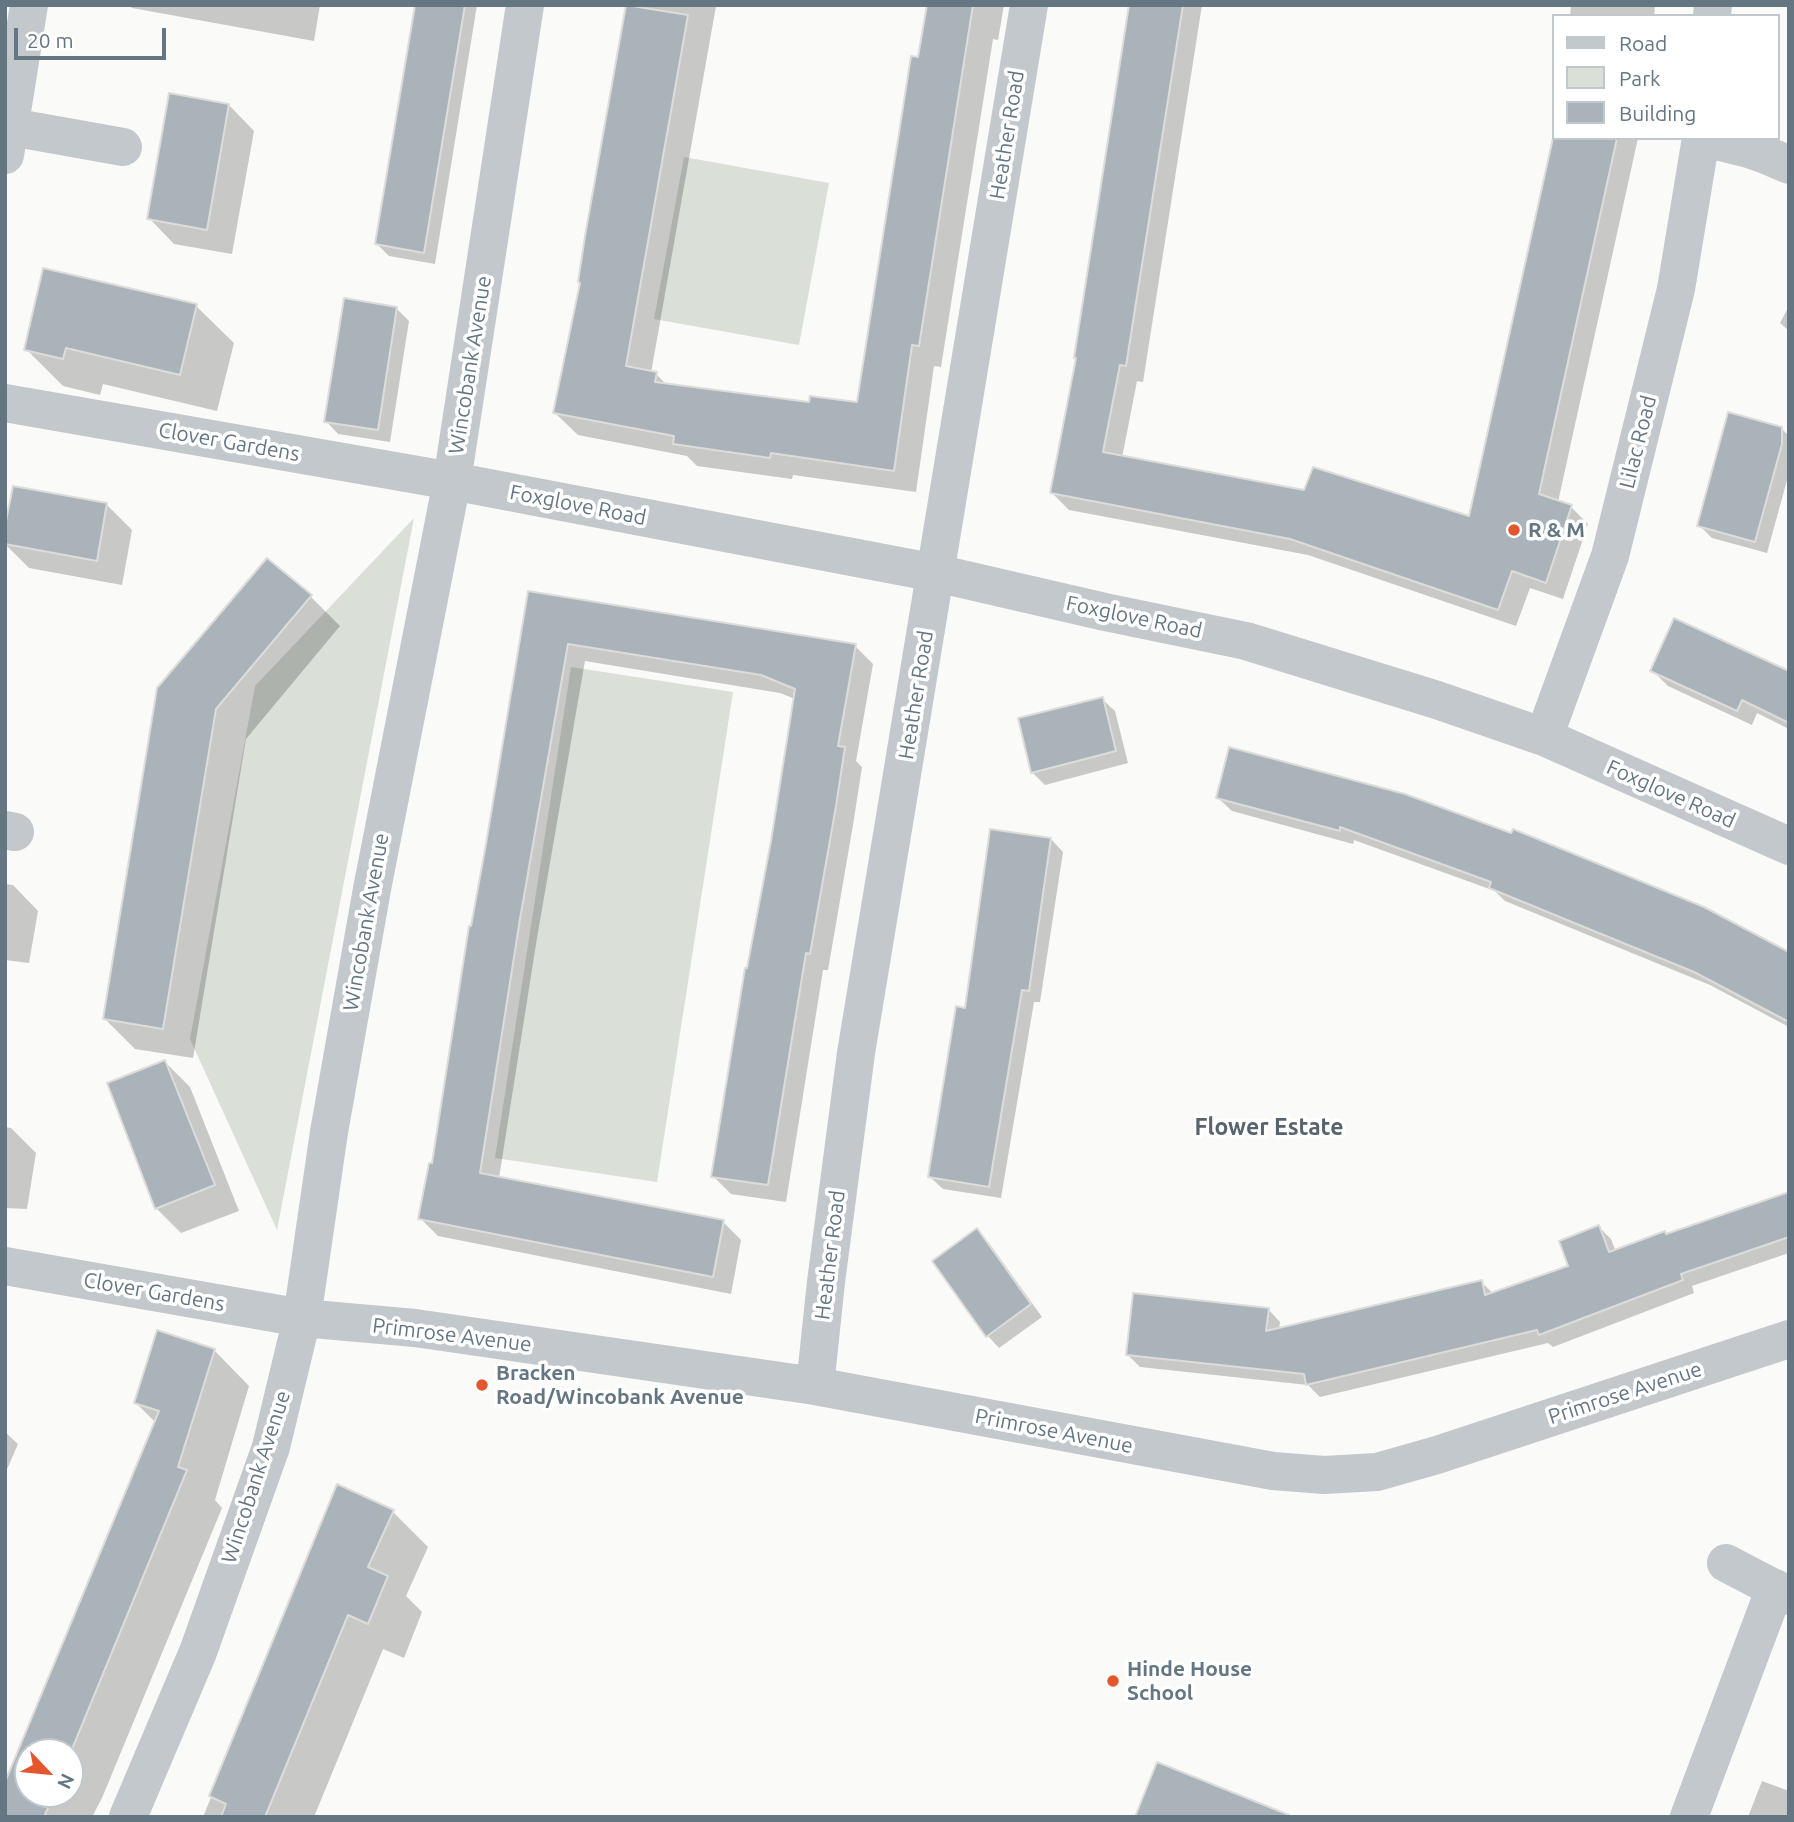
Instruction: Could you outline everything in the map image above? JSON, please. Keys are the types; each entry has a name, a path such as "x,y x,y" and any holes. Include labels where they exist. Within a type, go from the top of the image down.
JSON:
{"street":[{"path":"29,5 8,141 123,148"},
{"name":"Wincobank Avenue","path":"128,1817 198,1653 271,1447 302,1318 329,1132 367,916 452,481 525,5"},
{"name":"Heather Road","path":"815,1386 856,1053 1029,5"},
{"name":"Lilac Road","path":"1544,737 1610,556 1676,289 1701,140"},
{"path":"1708,140 1764,153 1789,165"},
{"name":"Clover Gardens","path":"5,403 452,481"},
{"name":"Foxglove Road","path":"452,481 936,573 1246,641 1437,700 1544,737 1789,846"},
{"name":"Clover Gardens","path":"5,1266 302,1318"},
{"name":"Primrose Avenue","path":"302,1318 415,1328 815,1386 1273,1471 1337,1474 1377,1472 1437,1455 1789,1339"},
{"path":"1689,1817 1782,1592 1726,1563"}],"green space":[{"path":"684,157 829,183 799,345 654,319"},
{"path":"414,518 277,1230 190,1039 255,686"},
{"path":"571,667 733,692 657,1182 495,1158"}],"building":[{"path":"415,5 465,5 424,253 375,244"},
{"path":"626,5 688,15 626,366 657,372 655,382 809,402 810,396 857,402 911,56 918,57 927,5 973,5 919,346 912,345 894,471 771,453 770,458 673,444 674,436 553,413 580,283 585,236"},
{"path":"1129,5 1183,5 1126,366 1120,365 1103,452 1304,490 1313,467 1469,516 1553,140 1617,140 1539,494 1572,505 1546,583 1512,571 1498,610 1290,539 1050,493 1074,358"},
{"path":"169,93 229,104 207,230 147,219"},
{"path":"43,268 197,304 180,375 66,348 63,359 24,350"},
{"path":"344,298 397,307 378,430 324,422"},
{"path":"1728,412 1782,427 1782,444 1755,542 1697,526"},
{"path":"13,486 107,503 97,561 5,544 5,526"},
{"path":"267,558 312,595 216,709 163,1029 103,1019 157,688"},
{"path":"528,591 856,644 838,746 845,747 836,806 810,954 806,953 768,1185 711,1177 745,968 771,841 795,689 761,675 568,644 520,919 480,1173 724,1220 713,1277 418,1219 429,1163 432,1163 469,926 486,844"},
{"path":"1674,618 1789,671 1789,723 1742,700 1737,711 1650,671"},
{"path":"1103,697 1116,751 1031,773 1018,718"},
{"path":"1229,747 1405,794 1511,833 1513,829 1704,907 1789,952 1789,1022 1694,972 1489,888 1491,882 1340,827 1340,831 1216,798"},
{"path":"990,829 1051,838 1029,991 1022,990 989,1187 928,1177 956,1006 965,1008"},
{"path":"165,1060 215,1185 155,1209 107,1083"},
{"path":"1789,1192 1789,1237 1681,1274 1683,1280 1539,1335 1537,1330 1306,1385 1304,1374 1126,1355 1133,1293 1269,1308 1266,1331 1482,1280 1485,1295 1568,1266 1559,1241 1599,1225 1609,1252 1665,1231 1666,1234"},
{"path":"977,1228 1031,1304 986,1337 932,1261"},
{"path":"157,1330 215,1349 178,1467 187,1470 77,1738 23,1738 159,1411 134,1403"},
{"path":"337,1484 394,1510 368,1567 388,1576 368,1624 348,1615 265,1817 221,1817 226,1804 209,1796"},
{"path":"14,1760 14,1808 48,1808 44,1817 5,1817 5,1782"},
{"path":"1157,1762 1289,1815 1135,1817"}],"place":[{"name":"R & M","path":"1514,530"},
{"name":"Bracken Road/Wincobank Avenue","path":"482,1385"},
{"name":"Hinde House School","path":"1113,1681"}],"district":[{"name":"Flower Estate","path":"1269,1127"}]}
